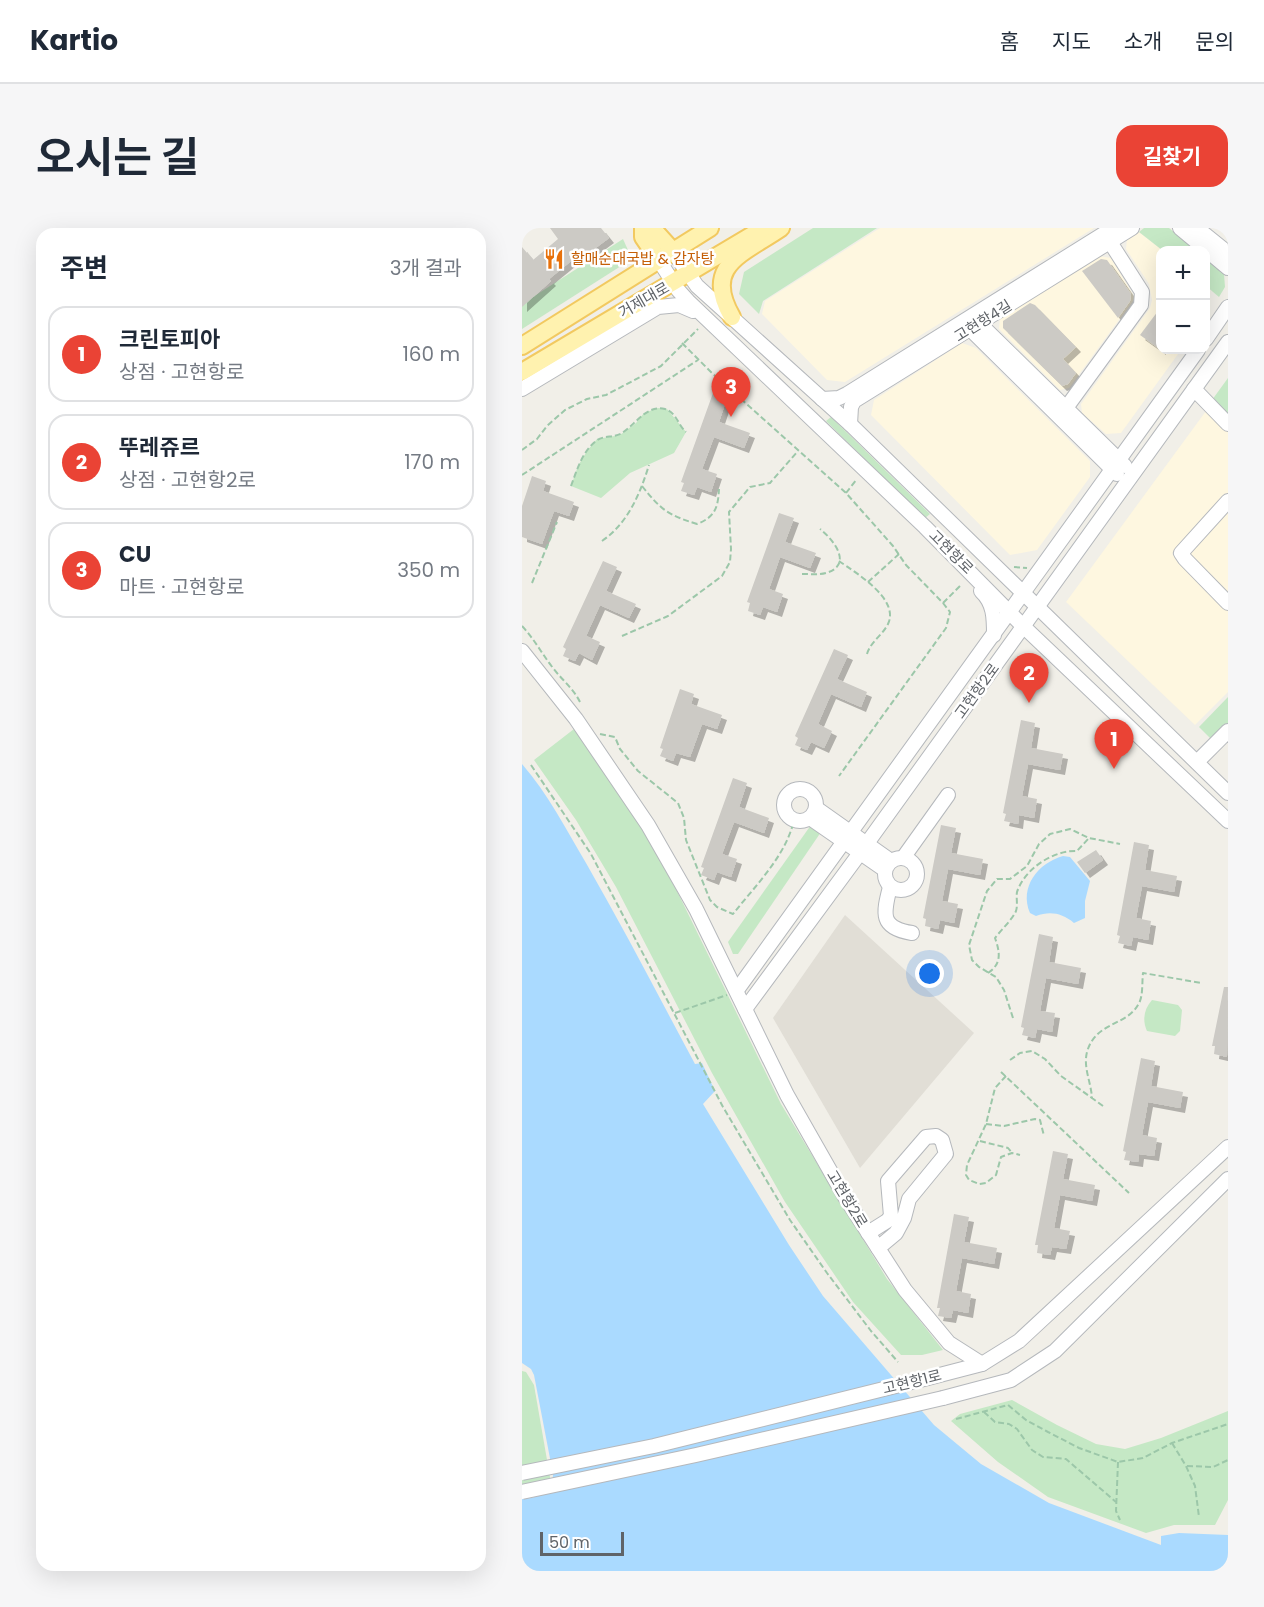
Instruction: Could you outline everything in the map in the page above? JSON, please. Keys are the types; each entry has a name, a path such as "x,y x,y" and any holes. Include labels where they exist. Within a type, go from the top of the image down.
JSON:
{"main road":[{"path":"643,228 653,229 665,255"},
{"name":"거제대로","path":"522,346 710,228"},
{"name":"거제대로","path":"522,372 765,228"},
{"path":"732,317 722,297 720,284 723,272 732,262 781,228"}],"street":[{"name":"고현항4길","path":"850,424 851,407 854,401 971,323 1111,235 1132,228"},
{"path":"1180,228 1228,268"},
{"path":"1197,228 1228,253"},
{"path":"1066,408 1142,305 1142,292 1111,235"},
{"name":"고현항로","path":"665,255 850,424 1228,793"},
{"name":"고현항로","path":"665,255 674,283 683,296 926,527 1023,626 1228,821"},
{"path":"522,389 658,307 668,304 683,306 716,328"},
{"path":"1210,333 1228,307"},
{"name":"고현항4길","path":"822,399 839,399 971,323"},
{"path":"971,323 1066,408 1116,465"},
{"path":"971,323 1130,479"},
{"name":"고현항2로","path":"745,1009 1228,342"},
{"name":"고현항2로","path":"982,1364 949,1343 905,1290 845,1197 787,1095 745,1009 733,992 848,837 1195,354"},
{"path":"1194,389 1228,424"},
{"path":"1228,501 1181,553 1228,603"},
{"path":"926,527 933,544 987,597 993,613 994,635"},
{"path":"524,657 579,713 648,825 696,909 733,992"},
{"path":"1197,762 1228,731"},
{"path":"802,789 808,791 815,800 813,813 804,821 794,820 786,814 785,799 792,791 802,789"},
{"path":"813,813 863,848 893,863 913,864 917,874 916,879 913,884 900,891 890,887 885,878 893,863 948,795"},
{"path":"890,887 885,911 887,923 896,930 912,933"},
{"path":"868,1233 891,1216 888,1181 926,1137 936,1136 942,1140 946,1154 909,1199 904,1218 896,1233 878,1248"},
{"name":"고현항1로","path":"522,1473 654,1446 982,1364 1019,1341 1228,1147"},
{"name":"고현항1로","path":"522,1492 696,1455 1011,1380 1055,1351 1228,1179"}],"path":[{"path":"522,450 537,439 547,426 565,410 587,399 606,395 661,366 698,329"},
{"path":"682,343 846,493 906,565 950,612 946,628 839,776"},
{"path":"522,476 699,360"},
{"path":"571,486 578,466 597,440 620,435 636,423 644,413 658,408 667,409 678,419 686,432"},
{"path":"622,636 668,616 722,576 730,562 729,512 750,487 770,483 799,451"},
{"path":"602,541 613,533 638,499 649,465"},
{"path":"846,493 857,478"},
{"path":"642,486 658,507 683,520 697,524 713,516 718,505 719,489"},
{"path":"532,583 557,522"},
{"path":"802,574 826,573 835,568 839,561 838,550 833,539 820,529"},
{"path":"868,582 899,554"},
{"path":"839,561 882,595 889,608 890,621 883,633 870,644 867,654"},
{"path":"1011,566 1023,568 1033,566"},
{"path":"943,603 960,585"},
{"path":"522,626 533,638 552,668 568,684 579,700 579,713"},
{"path":"598,733 615,737 620,749 638,771 678,803 684,818 686,840 710,900 717,908 733,914 777,856 790,835 794,820"},
{"path":"531,765 591,854 740,1138 790,1220 833,1282 898,1362"},
{"path":"1013,1018 1004,990 996,977 972,960 969,945 987,891 997,879 1010,879 1027,866 1039,844 1050,834 1070,830 1089,838 1120,844"},
{"path":"988,973 999,959 995,938 1016,910 1017,892 1026,877 1040,862 1065,850 1077,851 1089,838"},
{"path":"1092,1098 1091,1081 1086,1070 1087,1052 1096,1033 1121,1021 1140,1001 1143,973 1202,983"},
{"path":"675,1013 733,992"},
{"path":"1010,1060 1020,1053 1032,1051 1045,1059 1061,1076 1103,1106"},
{"path":"1001,1072 1129,1193"},
{"path":"1006,1076 995,1088 986,1124 967,1165 966,1174 969,1180 979,1184 986,1183 996,1175 1001,1157 1012,1153 1020,1155"},
{"path":"986,1124 1004,1126 1035,1119 1040,1120 1044,1136"},
{"path":"980,1140 1008,1148 1012,1153"},
{"path":"956,1419 1008,1405 1026,1420 1048,1432 1079,1448 1118,1462 1143,1458 1172,1443 1228,1424"},
{"path":"984,1412 995,1422 1009,1424 1017,1429 1032,1450 1043,1456 1066,1459 1116,1502"},
{"path":"1172,1443 1195,1486 1198,1517"},
{"path":"1186,1466 1213,1467 1228,1460"},
{"path":"1118,1462 1116,1511 1120,1520"}],"shaded area":[{"path":"880,228 1094,228 845,382 827,380 762,314 765,301"},
{"path":"1139,232 1157,246 1156,354 1178,354 1121,433 1106,434 1082,413 1081,404 1150,308 1152,300 1149,284 1126,249 1127,239"},
{"path":"1099,256 1111,258 1135,298 1069,388 1060,390 999,329 1000,318"},
{"path":"962,343 976,348 1090,461 1090,477 1037,550 1010,555 871,415 874,400"},
{"path":"1206,411 1228,432 1228,495 1172,554 1228,610 1228,692 1195,725 1066,602"},
{"path":"1228,510 1228,593 1186,551"},
{"path":"845,915 974,1033 860,1168 773,1018"}],"green space":[{"path":"813,228 877,228 763,301 759,314 739,294 744,272"},
{"path":"1144,228 1169,228 1191,246 1157,246 1139,232"},
{"path":"623,239 632,259 522,329 522,304"},
{"path":"1210,262 1224,274 1225,287 1219,297 1210,289"},
{"path":"1228,378 1228,415 1212,400"},
{"path":"658,408 667,409 686,432 674,453 630,473 601,498 571,486 578,466 597,439 620,435 636,423 644,413"},
{"path":"831,417 930,514 925,518 826,421"},
{"path":"1228,697 1228,726 1213,741 1199,727"},
{"path":"574,729 636,817 676,889 781,1104 887,1279 943,1350 922,1355 901,1355 853,1302 785,1202 712,1073 616,887 576,820 534,760"},
{"path":"811,825 821,832 738,954 733,954 728,942"},
{"path":"1152,1000 1178,1005 1182,1010 1180,1031 1175,1036 1147,1031 1145,1015"},
{"path":"522,1371 526,1372 534,1385 551,1483 538,1496 522,1497"},
{"path":"1012,1400 1096,1444 1125,1449 1161,1438 1228,1411 1228,1500 1215,1525 1174,1525 1146,1533 1048,1497 998,1462 951,1421 960,1414"}],"water":[{"path":"522,764 548,800 586,863 695,1064 702,1063 715,1091 703,1104 789,1245 823,1296 934,1425 981,1464 1049,1503 1161,1545 1161,1536 1179,1533 1228,1535 1228,1571 522,1571 522,1499 539,1496 548,1490 553,1474 534,1375 531,1369 522,1363"},
{"path":"1063,856 1070,857 1090,881 1085,901 1085,918 1074,923 1056,914 1036,916 1030,913 1027,903 1029,885 1033,877 1046,864"}],"building":[{"path":"550,228 601,228 609,238 578,261 576,257 549,279 551,281 522,307 522,247 533,260 558,239"},
{"path":"1101,259 1107,260 1131,294 1130,301 1118,318 1082,271"},
{"path":"1030,303 1035,305 1076,347 1063,359 1076,373 1068,384 1062,386 1003,328 1003,321"},
{"path":"1156,314 1156,346 1140,335"},
{"path":"713,393 727,398 719,422 750,433 744,448 714,437 702,469 717,474 711,492 697,487 694,495 681,491 684,483 681,482"},
{"path":"532,476 546,481 543,491 574,502 569,516 554,511 542,544 522,537 522,506"},
{"path":"779,513 794,518 785,542 816,553 810,568 780,557 769,589 783,594 777,612 763,607 760,615 748,611 750,603 747,602"},
{"path":"603,561 617,567 606,591 636,604 629,618 600,605 586,636 600,642 592,660 579,653 575,661 563,656 566,649 563,647"},
{"path":"834,649 848,655 837,679 867,692 861,707 831,694 818,724 832,731 824,748 811,742 807,750 795,745 798,738 795,736"},
{"path":"680,689 694,694 691,704 722,715 717,729 702,724 690,757 676,753 673,761 660,756 663,749 660,748"},
{"path":"1021,720 1035,723 1031,748 1063,754 1060,770 1028,764 1022,796 1037,799 1034,818 1019,815 1018,824 1004,821 1006,814 1003,813"},
{"path":"733,778 747,783 739,807 769,818 764,833 734,822 722,854 737,859 731,877 717,872 714,880 701,875 704,868 701,867"},
{"path":"941,825 956,828 951,853 983,859 980,875 948,869 942,901 958,904 954,923 940,920 938,929 925,926 926,919 923,918"},
{"path":"1134,842 1149,845 1145,870 1177,876 1174,892 1142,886 1136,918 1151,921 1148,940 1133,937 1131,946 1118,943 1120,936 1117,935"},
{"path":"1096,850 1103,860 1085,873 1077,862"},
{"path":"1039,934 1053,937 1049,962 1081,968 1078,984 1046,978 1040,1011 1055,1013 1052,1032 1037,1029 1035,1038 1022,1035 1024,1028 1021,1027"},
{"path":"1224,987 1228,987 1227,1057 1214,1054 1215,1046 1212,1046"},
{"path":"1141,1058 1155,1061 1151,1086 1183,1092 1180,1108 1148,1102 1142,1135 1157,1138 1154,1156 1139,1154 1138,1162 1124,1160 1126,1152 1123,1151"},
{"path":"1053,1151 1068,1154 1063,1179 1095,1185 1092,1201 1060,1195 1054,1228 1070,1231 1066,1249 1052,1247 1050,1255 1037,1253 1038,1245 1035,1245"},
{"path":"954,1214 969,1217 964,1242 997,1248 994,1264 962,1258 956,1291 971,1294 968,1313 953,1310 951,1318 938,1316 940,1308 937,1308"}],"place":[{"name":"할매순대국밥 & 감자탕","path":"554,259"},
{"name":"CU","path":"731,417"},
{"name":"뚜레쥬르","path":"1029,703"},
{"name":"크린토피아","path":"1114,769"}]}
